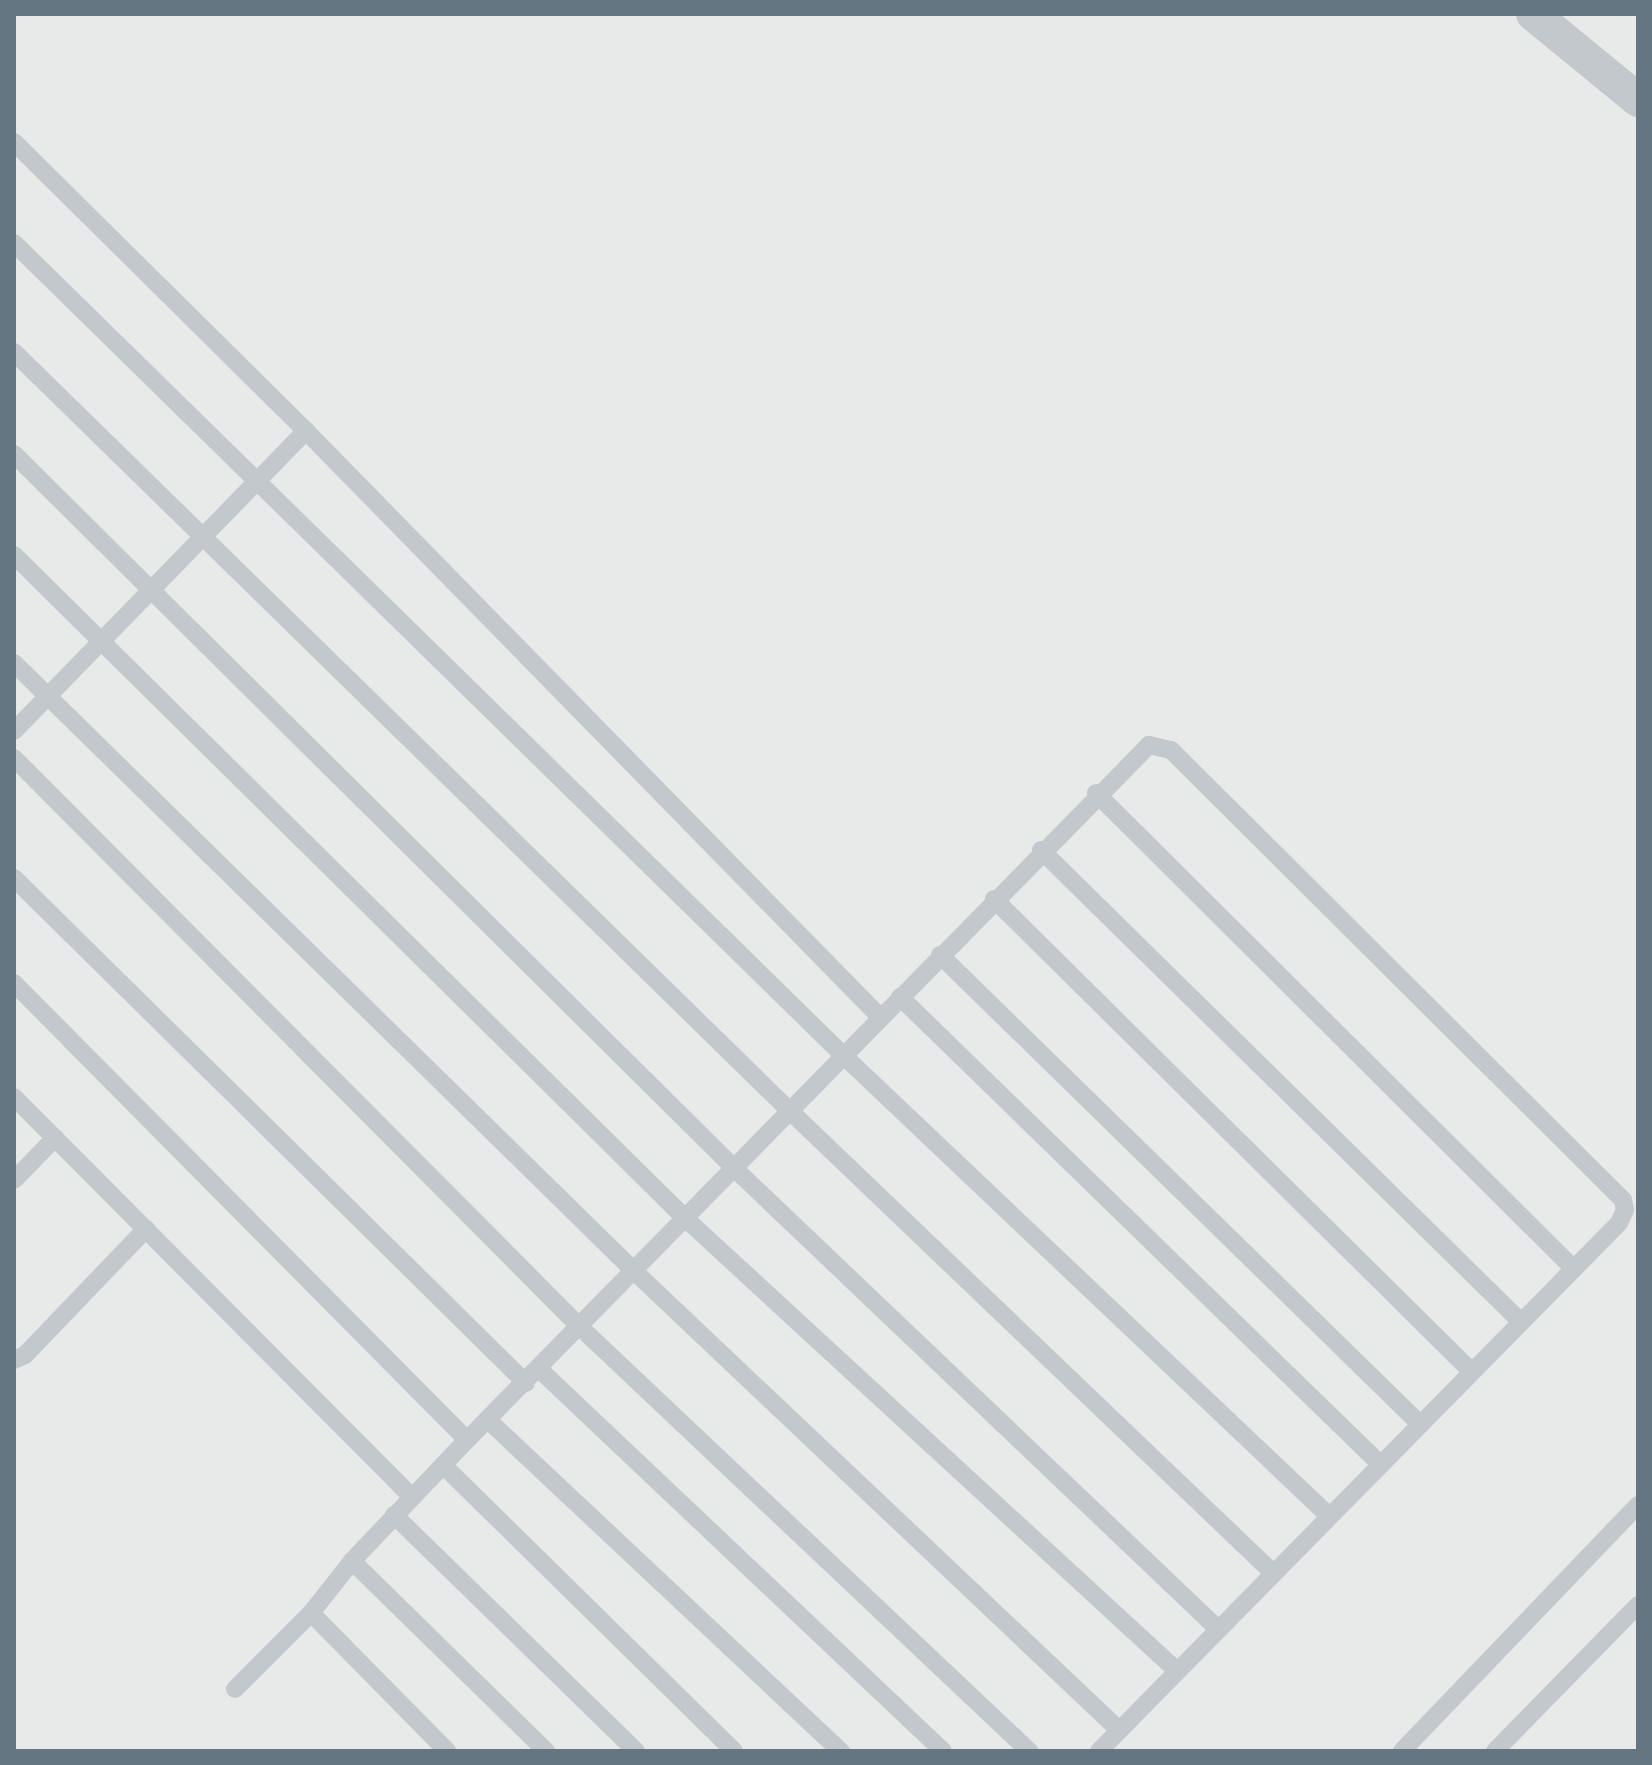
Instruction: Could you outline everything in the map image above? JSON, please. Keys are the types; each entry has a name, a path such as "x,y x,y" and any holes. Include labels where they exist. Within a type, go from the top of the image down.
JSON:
{"street":[{"path":"1533,14 1638,100"}],"lane":[{"path":"14,142 306,431 880,1017"},
{"path":"14,243 844,1056 1329,1516"},
{"path":"14,352 791,1112 1273,1573"},
{"path":"14,731 258,484 306,431"},
{"path":"14,454 735,1169 1218,1629"},
{"path":"14,555 686,1219 1177,1671"},
{"path":"14,663 634,1271 1119,1730"},
{"path":"235,1689 311,1613 394,1515 791,1112 1096,793 1149,745 1171,750 1623,1200 1619,1223 1379,1463 1099,1751"},
{"path":"14,758 580,1327 1029,1751"},
{"path":"1096,793 1573,1268"},
{"path":"1041,850 1520,1321"},
{"path":"14,878 533,1376 943,1751"},
{"path":"994,899 1471,1371"},
{"path":"940,955 1420,1424"},
{"path":"14,983 467,1440"},
{"path":"900,997 1379,1463"},
{"path":"14,1097 412,1497"},
{"path":"14,1180 55,1138"},
{"path":"14,1360 25,1355 146,1229"},
{"path":"488,1420 841,1751"},
{"path":"443,1465 734,1751"},
{"path":"1402,1751 1638,1505"},
{"path":"394,1515 636,1751"},
{"path":"352,1561 546,1751"},
{"path":"1495,1751 1638,1605"},
{"path":"311,1613 447,1751"}],"shaded area":[{"path":"14,14 1638,14 1638,1751 14,1751"}]}
